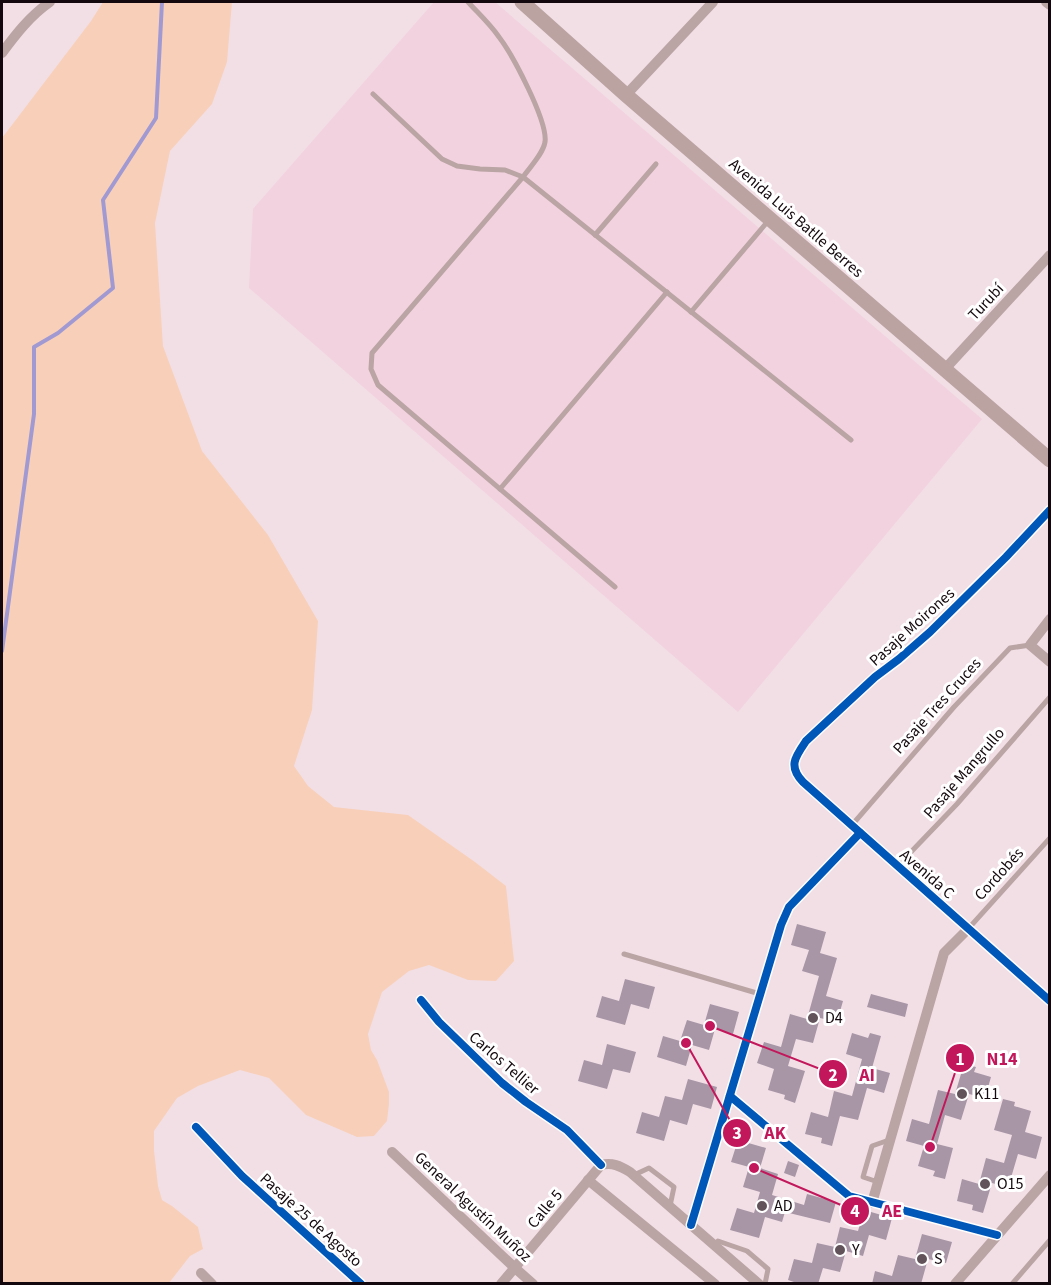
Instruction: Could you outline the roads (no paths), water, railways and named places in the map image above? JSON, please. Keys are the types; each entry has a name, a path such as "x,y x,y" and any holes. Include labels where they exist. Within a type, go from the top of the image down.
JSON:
{"main road":[{"name":"Avenida Luis Batlle Berres","path":"522,2 1050,460"}],"street":[{"path":"2,53 38,10 50,2"},
{"path":"626,94 713,2"},
{"path":"1046,2 1050,5"},
{"name":"Turubí","path":"944,370 1050,255"},
{"name":"Pasaje Moirones","path":"794,764 798,752 806,741 875,677 930,632 1050,510"},
{"path":"1050,619 1030,645 1050,662"},
{"name":"Avenida C","path":"794,764 796,774 1050,1000"},
{"path":"691,1225 781,925 789,907 856,829"},
{"path":"872,1203 944,953 968,929"},
{"name":"Carlos Tellier","path":"421,1000 439,1022 502,1083 567,1130 601,1165"},
{"path":"730,1096 849,1196 997,1234"},
{"name":"Pasaje 25 de Agosto","path":"196,1127 242,1176 361,1284"},
{"name":"General Agustín Muñoz","path":"393,1152 533,1284"},
{"path":"716,1284 588,1180 601,1165 608,1163 621,1167 634,1175 759,1284"},
{"path":"955,1284 1050,1174"},
{"name":"Calle 5","path":"501,1284 588,1180"},
{"path":"201,1273 212,1284"}],"lane":[{"path":"468,2 499,36 513,61 539,112 545,129 545,143 523,177 372,353 371,369 378,386 615,587"},
{"path":"373,94 442,159 457,166 504,170 523,177 851,440"},
{"path":"595,235 656,164"},
{"path":"692,312 770,219"},
{"path":"500,489 667,292"},
{"name":"Pasaje Tres Cruces","path":"856,829 954,707 1010,648 1030,645"},
{"name":"Pasaje Mangrullo","path":"899,868 1050,697"},
{"name":"Cordobés","path":"968,929 1050,838"},
{"path":"624,954 760,994"},
{"path":"878,1182 864,1177 872,1146 891,1139"},
{"path":"634,1175 649,1168 674,1187 670,1206"},
{"path":"1012,1284 1050,1240"},
{"path":"715,1245 718,1241 747,1251 768,1269 765,1284"}],"waterway":[{"path":"2,651 34,414 34,347 58,333 113,288 103,200 156,118 162,2"}],"place":[{"name":"D4","path":"813,1018"},
{"name":"AI","path":"710,1026"},
{"name":"AK","path":"686,1043"},
{"name":"K11","path":"962,1094"},
{"name":"N14","path":"930,1147"},
{"name":"AE","path":"754,1168"},
{"name":"O15","path":"985,1184"},
{"name":"AD","path":"762,1206"},
{"name":"Y","path":"840,1250"},
{"name":"S","path":"922,1259"}]}
